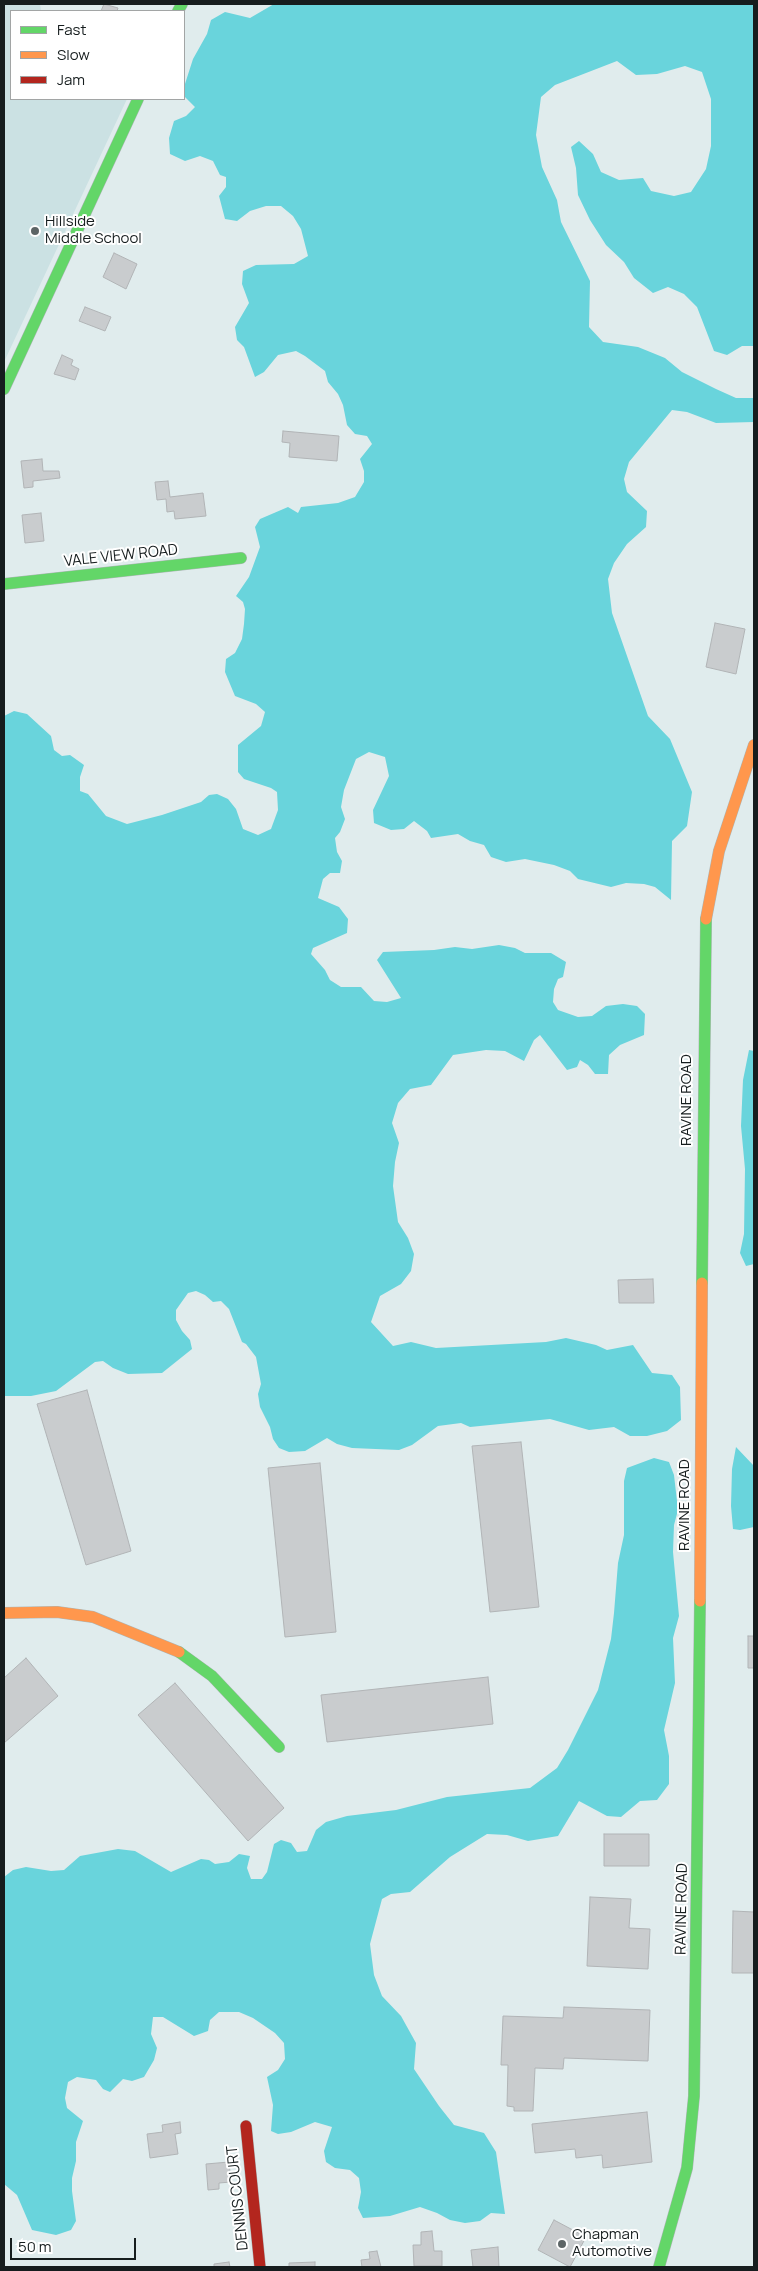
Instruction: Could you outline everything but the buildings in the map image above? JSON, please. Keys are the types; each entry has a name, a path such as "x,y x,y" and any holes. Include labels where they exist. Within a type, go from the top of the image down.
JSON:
{"street":[{"path":"4,389 138,100"},
{"name":"VALE VIEW ROAD","path":"4,584 241,558"},
{"name":"RAVINE ROAD","path":"659,2267 687,2168 694,2096 699,1778 704,937 707,904 719,851 754,746"},
{"path":"4,1613 57,1612 93,1616 139,1634 194,1661 245,1709 279,1747"},
{"name":"DENNIS COURT","path":"246,2126 260,2267"}],"shaded area":[{"name":"Hillside Middle School","path":"4,4 40,4 41,10 10,10 10,100 127,100 4,362"},
{"path":"274,4 754,4 754,346 742,346 727,355 714,351 697,307 684,294 668,287 653,293 634,278 624,262 606,245 590,220 578,195 576,168 571,147 579,141 593,154 601,172 619,180 643,178 651,191 674,196 691,192 706,169 711,146 711,99 702,72 685,66 657,74 636,75 617,61 555,85 541,97 536,135 542,167 557,200 561,222 590,281 589,327 603,342 638,347 665,358 682,372 736,398 754,398 754,422 716,423 687,412 672,410 629,462 624,479 627,492 647,511 646,527 627,544 614,563 608,579 612,613 648,716 670,739 692,792 687,826 672,841 671,900 655,887 644,884 626,883 611,887 578,879 570,871 554,865 525,859 506,862 491,857 484,845 470,841 458,834 431,838 427,831 414,821 404,829 391,830 374,823 373,810 389,776 385,757 369,752 356,759 344,790 341,807 345,819 340,832 335,838 337,852 342,861 340,873 330,873 323,879 318,898 339,907 348,919 347,933 313,948 311,954 325,970 330,980 341,987 361,987 374,1001 387,1002 401,998 377,960 383,952 434,950 455,947 472,949 499,945 515,948 525,953 551,953 566,962 563,977 558,979 554,989 553,1002 558,1010 578,1017 592,1016 606,1006 623,1004 637,1006 645,1014 644,1035 620,1045 609,1055 608,1074 595,1074 588,1065 580,1060 577,1067 567,1070 540,1035 534,1040 524,1061 505,1051 486,1050 453,1055 431,1085 410,1089 398,1103 392,1123 399,1143 393,1186 398,1222 408,1238 414,1254 411,1271 401,1284 380,1296 371,1322 393,1346 411,1342 436,1348 546,1342 566,1338 596,1345 607,1350 633,1345 652,1373 672,1375 680,1387 681,1420 667,1431 647,1436 630,1436 614,1427 589,1430 550,1419 470,1427 461,1423 438,1426 412,1445 399,1450 352,1448 337,1444 327,1438 305,1451 289,1452 279,1448 273,1439 270,1427 260,1407 258,1394 261,1384 256,1357 246,1344 242,1342 229,1309 221,1301 213,1302 205,1295 196,1291 188,1293 176,1310 176,1320 190,1340 192,1349 162,1373 128,1374 113,1368 103,1361 95,1362 56,1391 31,1396 4,1396 4,716 14,711 27,714 51,736 54,750 62,756 70,755 84,765 80,777 80,791 88,794 106,816 127,824 201,802 209,795 217,794 228,799 236,809 243,829 258,835 271,829 278,810 277,792 271,788 244,779 238,772 238,745 261,726 265,712 256,704 235,696 225,672 226,659 235,653 242,639 245,609 243,602 236,596 249,577 260,547 255,527 260,519 288,507 298,513 301,507 338,503 355,497 364,482 364,471 360,459 372,444 367,436 355,434 347,425 343,405 338,394 328,382 325,371 296,351 278,355 264,372 255,377 244,347 237,340 235,327 249,303 242,284 243,271 256,265 294,264 308,256 301,229 293,216 281,206 266,206 250,211 237,221 225,219 219,196 226,187 226,177 220,175 213,161 200,156 185,161 170,154 169,138 174,121 186,116 195,107 185,97 185,84 193,59 207,34 211,20 225,12 250,18"},
{"path":"749,1050 754,1051 754,1264 746,1266 740,1253 744,1234 745,1169 741,1126 743,1080"},
{"path":"736,1447 754,1466 754,1527 740,1530 733,1529 731,1506 732,1469"},
{"path":"654,1458 669,1462 674,1475 678,1510 674,1525 673,1552 679,1616 673,1638 675,1683 664,1730 669,1756 669,1784 657,1800 640,1801 621,1817 607,1816 579,1801 558,1836 528,1841 507,1835 487,1834 450,1857 410,1892 391,1894 382,1899 370,1944 374,1975 382,1996 401,2016 416,2043 414,2069 454,2125 484,2133 496,2152 505,2214 491,2213 480,2221 465,2223 450,2220 420,2207 390,2216 363,2218 358,2208 361,2192 359,2178 350,2170 335,2168 326,2162 324,2151 332,2127 315,2122 291,2132 278,2134 271,2131 273,2105 267,2077 278,2070 285,2059 284,2043 275,2033 253,2018 239,2012 219,2012 210,2020 208,2031 194,2036 163,2017 153,2017 151,2034 157,2048 154,2060 144,2077 132,2081 123,2079 110,2092 103,2089 96,2080 77,2077 68,2082 65,2098 67,2108 83,2121 76,2142 76,2161 72,2178 76,2221 71,2230 56,2235 32,2230 17,2195 4,2184 4,1877 13,1870 26,1867 51,1871 64,1870 80,1856 118,1849 135,1851 171,1872 201,1859 209,1860 215,1864 229,1862 239,1854 250,1856 247,1868 251,1879 262,1879 267,1872 274,1844 281,1840 291,1843 297,1852 307,1851 316,1830 326,1822 347,1816 396,1810 447,1797 530,1788 557,1768 598,1690 611,1639 618,1563 624,1535 624,1481 627,1468"}],"traffic: fast":[{"path":"179,10 182,4"},
{"path":"4,389 138,100"},
{"path":"4,584 241,558"},
{"path":"702,1283 706,919"},
{"path":"659,2267 687,2168 694,2096 700,1601"},
{"path":"179,1652 212,1676 279,1747"}],"traffic: slow":[{"path":"706,919 719,851 754,745"},
{"path":"700,1601 702,1283"},
{"path":"4,1613 57,1612 93,1617 179,1652"}],"traffic: jam":[{"path":"246,2126 260,2267"}],"place":[{"name":"Hillside Middle School","path":"35,231"},
{"name":"Chapman Automotive","path":"562,2244"}]}
